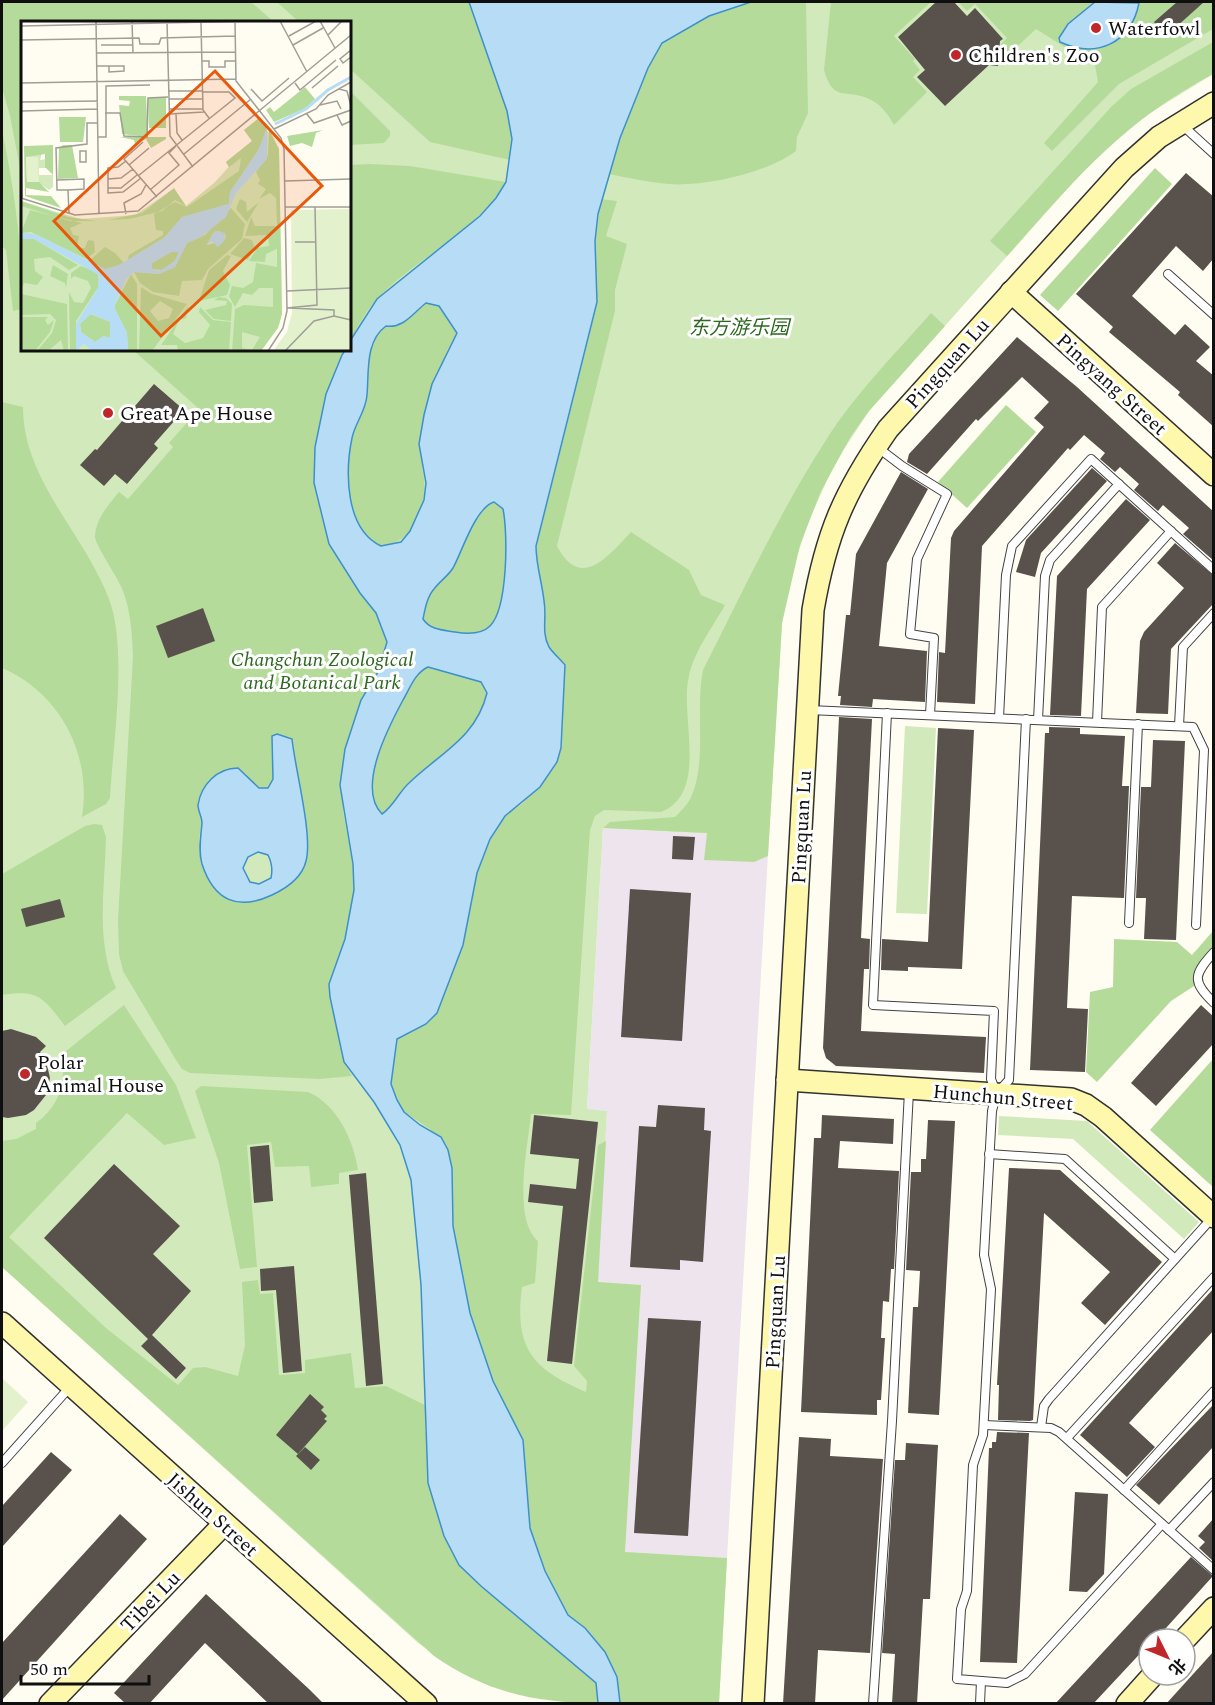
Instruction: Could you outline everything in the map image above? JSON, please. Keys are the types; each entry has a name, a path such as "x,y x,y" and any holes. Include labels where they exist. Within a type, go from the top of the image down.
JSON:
{"street":[{"name":"Pingquan Lu","path":"753,1704 807,710 813,610 820,566 831,529 846,495 888,429 1124,168 1159,137 1214,103"},
{"name":"Pingyang Street","path":"1011,292 1214,475"},
{"name":"Hunchun Street","path":"787,1080 1071,1099 1086,1105 1214,1217"},
{"name":"Jishun Street","path":"2,1323 426,1704"},
{"name":"Tibei Lu","path":"50,1704 224,1524"},
{"path":"1196,1627 1214,1608"},
{"path":"1127,1704 1142,1687"}],"lane":[{"path":"1180,123 1214,154"},
{"path":"1168,274 1214,315"},
{"path":"876,446 902,466 947,494 917,559 910,634 934,638 930,715"},
{"path":"999,718 1006,575 1012,546 1091,459 1214,570"},
{"path":"1038,720 1045,576 1050,560 1119,484"},
{"path":"1097,722 1102,607 1171,531"},
{"path":"1179,726 1183,647 1214,613"},
{"path":"807,710 1193,727 1204,750 1196,925"},
{"path":"887,713 873,1005 994,1011 991,1079 996,1095"},
{"path":"1026,719 1009,1080 996,1095 992,1111 984,1256 991,1289 984,1425 973,1465 967,1590 961,1609 957,1679 1007,1683 1025,1674 1162,1524"},
{"path":"1129,923 1138,724"},
{"path":"1214,952 1199,970 1197,979 1202,992 1214,1002"},
{"path":"873,1704 892,1421 909,1089"},
{"path":"990,1154 1065,1159 1175,1259"},
{"path":"1041,1427 1044,1406 1049,1398 1214,1217"},
{"path":"1067,1438 1214,1278"},
{"path":"2,1462 71,1386"},
{"path":"1124,1490 1214,1391"},
{"path":"984,1425 1051,1428 1067,1438 1214,1570"},
{"path":"1169,1530 1214,1482"},
{"path":"980,1704 981,1681"}],"shaded area":[{"path":"603,828 769,837 727,1558 625,1552 641,1285 597,1282 607,1111 587,1110"}],"green space":[{"name":"Changchun Zoological and Botanical Park","path":"2,2 1213,2 1213,74 1142,118 1092,161 869,411 835,463 809,520 792,571 782,623 769,837 603,828 587,1109 607,1111 598,1282 641,1285 625,1552 727,1558 719,1703 599,1700 524,1689 488,1679 418,1643 2,1267"},
{"path":"2,2 251,2 273,21 21,21 21,173 2,88"},
{"path":"277,2 469,2 505,101 510,122 510,160 430,142 351,70 351,21 298,21"},
{"path":"751,2 806,2 808,113 797,137 796,151 769,166 717,181 668,184 609,174 641,84 657,51 664,42 705,17"},
{"path":"831,2 931,2 894,36 915,59 913,61 920,70 913,77 927,92 894,125 876,103 867,98 835,91 827,80 824,70"},
{"path":"958,2 1213,2 1213,29 1119,84 1052,151 1044,143 1098,82 1093,54 1071,51 1036,29 1001,62 1002,49 999,46 1007,38 975,4 967,11"},
{"path":"1213,42 1213,74 1152,112 1101,154 1007,256 990,241 1111,107 1131,89"},
{"path":"351,92 390,131 390,136 384,143 351,145"},
{"path":"2,130 14,196 19,241 21,309 13,311 6,250 2,246"},
{"path":"351,165 410,166 506,182 479,216 377,299 351,339"},
{"path":"1155,168 1172,184 1058,311 1040,295"},
{"path":"601,199 617,201 606,236 627,244 615,290 615,311 557,546 566,560 585,568 604,559 631,532 689,570 701,595 725,605 699,648 689,676 687,711 690,752 685,788 676,802 661,812 604,810 595,816 590,830 571,1115 531,1114 525,1162 524,1200 530,1231 538,1241 535,1283 522,1287 521,1326 524,1341 540,1365 567,1383 586,1392 587,1381 574,1366 598,1145 606,1141 598,1282 641,1285 625,1552 727,1558 719,1703 620,1703 617,1677 605,1653 585,1628 568,1615 545,1571 530,1528 523,1440 493,1381 470,1313 453,1226 452,1168 430,1129 404,1112 391,1085 397,1039 412,1030 470,905 477,873 490,839 505,816 523,803 557,762 561,748 565,665 552,652 547,641 545,607 536,546 597,302 595,241"},
{"path":"426,303 439,306 457,333 447,351 422,468 424,493 418,518 403,537 381,546 369,538 354,513 349,483 352,438 366,401 369,358 374,340 386,326 402,323"},
{"path":"931,313 945,326 869,411 851,436 821,491 800,545 782,623 768,856 754,862 704,860 707,833 603,828 610,822 675,817 689,801 699,766 703,670 777,525 826,440 862,390"},
{"path":"134,351 345,351 326,394 315,447 314,483 329,544 360,593 376,613 387,642 378,672 361,700 345,749 343,811 353,864 354,890 345,939 329,984 344,1062 352,1076 320,1079 190,1073 182,1069 176,1060 123,971 119,954 118,920 133,648 126,599 95,537 97,524 119,492 128,499 173,447 169,443 199,409","holes":["292,739 295,772 308,835 268,897 202,863 199,839 202,820 245,773 254,785 268,788 273,779 273,766"]},
{"path":"2,402 23,407 26,434 33,459 57,506 98,575 109,599 115,620 118,643 118,697 110,798 106,804 82,817 84,794 82,771 67,728 40,693 22,679 2,668"},
{"path":"1006,405 1036,432 967,508 938,482"},
{"path":"494,502 503,509 506,535 504,587 496,617 490,626 478,632 460,633 433,627 423,619 430,596 453,568 475,521 487,506"},
{"path":"428,667 481,682 487,693 473,725 462,739 395,799 382,814 375,802 372,789 383,741 413,681"},
{"path":"905,726 936,728 927,914 896,913"},
{"path":"102,825 106,837 103,933 105,952 116,988 65,1026 51,1008 39,998 24,993 2,995 2,874 85,826"},
{"path":"1213,931 1213,946 1196,968 1194,986 1171,1001 1097,1082 1086,1072 1090,992 1113,987 1114,939 1177,942 1192,955"},
{"path":"124,1005 176,1085 196,1138 164,1145 127,1113 9,1237 106,1328 178,1385 193,1368 205,1367 238,1376 245,1345 242,1282 258,1280 260,1294 273,1293 279,1375 305,1373 305,1360 351,1353 355,1388 386,1386 425,1405 425,1429 459,1565 514,1615 588,1675 596,1683 598,1703 553,1701 512,1693 472,1679 434,1656 2,1267 2,1141 16,1139 36,1129 36,1123 50,1109 59,1093 63,1075 61,1055"},
{"path":"1213,1059 1213,1187 1150,1130"},
{"path":"201,1086 308,1092 336,1114 353,1147 358,1170 339,1173 339,1184 311,1187 309,1166 275,1167 271,1142 247,1145 257,1267 240,1269 219,1163 195,1091"},
{"path":"999,1116 1087,1121 1199,1222 1184,1239 1073,1139 998,1135"},
{"path":"2,1378 28,1402 2,1431"}],"water":[{"path":"469,2 751,2 709,16 662,43 648,68 620,138 598,214 595,241 597,302 536,546 545,607 547,641 565,665 561,748 557,762 540,787 505,816 490,839 477,873 463,945 437,1013 426,1024 397,1039 391,1084 404,1112 420,1125 441,1137 448,1150 452,1168 453,1226 470,1313 493,1381 523,1440 530,1528 545,1571 568,1615 585,1628 605,1652 617,1677 620,1703 598,1703 596,1683 459,1565 444,1536 428,1483 421,1285 411,1180 400,1145 374,1102 344,1062 329,984 345,939 354,890 353,864 340,785 345,749 361,700 378,672 387,642 376,613 360,593 329,544 314,483 315,447 326,394 342,355 344,351 351,351 351,339 377,299 480,216 496,198 506,182 512,139 507,111","holes":["426,303 439,306 457,333 432,384 424,415 419,444 426,483 424,500 410,531 401,542 381,546 369,538 360,527 350,498 349,483 352,438 366,401 371,348 379,332 386,326 403,323","494,502 503,509 506,552 503,587 496,617 490,626 478,632 460,633 433,627 423,619 430,596 453,568 475,521 487,506","428,667 481,682 487,693 482,709 475,722 456,744 409,783 382,814 375,803 372,789 383,741 413,681"]},
{"name":"Waterfowl","path":"1095,2 1139,3 1135,17 1128,28 1110,44 1087,49 1060,42 1059,38 1068,24"},
{"path":"277,734 292,739 307,835 306,861 293,882 283,889 260,900 238,902 220,894 207,877 201,859 202,823 198,805 211,779 230,769 238,768 259,788 268,788 273,779 272,736","holes":["258,852 268,855 272,866 271,878 259,884 250,882 243,868 248,857"]}],"building":[{"name":"Children's Zoo","path":"936,2 954,2 967,16 975,8 1003,39 1000,41 998,66 989,65 945,106 917,77 925,70 898,37"},
{"path":"1177,2 1204,2 1166,36 1154,22"},
{"path":"1186,173 1214,197 1214,258 1203,271 1176,246 1132,296 1175,335 1185,324 1210,347 1196,361 1214,376 1214,427 1178,395 1180,392 1109,332 1113,327 1076,294"},
{"path":"1017,337 1077,387 1214,512 1214,561 1183,534 1189,528 1163,505 1158,511 1134,490 1139,484 1120,467 1115,472 1100,459 1105,453 1084,435 1070,450 1068,448 982,546 975,704 937,702 939,652 945,653 951,538 954,531 1044,427 1034,418 1049,402 1022,377 978,421 976,419 927,474 907,462 909,454"},
{"path":"154,384 184,410 154,444 158,448 127,484 115,474 104,486 80,465 95,449 97,450"},
{"path":"1092,468 1107,481 1041,553 1035,577 1016,572 1026,540"},
{"path":"901,472 928,489 887,563 879,646 927,651 925,702 873,699 872,707 840,705 841,696 838,696 846,615 850,615 856,554"},
{"path":"1126,499 1150,520 1087,589 1081,716 1050,715 1057,576"},
{"path":"1175,543 1214,576 1214,603 1171,649 1168,714 1136,713 1140,641 1144,632 1184,588 1157,563"},
{"path":"203,608 215,641 168,658 156,626"},
{"path":"839,717 872,719 861,938 870,939 869,969 864,969 861,1031 986,1037 984,1073 836,1066 826,1058 823,1048"},
{"path":"1049,727 1080,728 1080,734 1125,736 1122,786 1129,786 1124,898 1072,896 1067,1008 1088,1009 1085,1072 1030,1070 1045,733 1049,733"},
{"path":"938,728 974,730 962,969 908,967 908,971 881,970 882,939 928,942"},
{"path":"1153,740 1185,741 1176,940 1144,939 1146,898 1136,898 1141,787 1151,787"},
{"path":"673,836 695,837 693,860 672,859"},
{"path":"630,889 691,893 682,1041 621,1037"},
{"path":"60,899 65,917 26,927 21,909"},
{"path":"1201,1005 1214,1017 1214,1043 1156,1106 1131,1083"},
{"name":"Polar Animal House","path":"11,1029 36,1037 46,1046 40,1052 46,1061 50,1078 46,1095 34,1110 26,1115 8,1118 2,1117 2,1031"},
{"path":"658,1105 705,1108 704,1130 711,1131 703,1262 680,1260 680,1270 630,1267 639,1126 656,1127"},
{"path":"534,1115 598,1122 572,1364 547,1361 563,1206 528,1202 530,1184 576,1189 579,1159 530,1154"},
{"path":"822,1115 894,1119 893,1144 840,1141 838,1168 899,1171 894,1269 891,1269 889,1302 883,1301 881,1338 885,1338 881,1400 877,1400 877,1415 801,1412 814,1138 821,1138"},
{"path":"928,1120 955,1121 939,1415 908,1413 913,1307 918,1307 920,1271 906,1270 911,1172 921,1172 921,1159 926,1159"},
{"path":"269,1145 273,1201 254,1203 250,1147"},
{"path":"114,1164 180,1226 153,1254 191,1291 152,1335 186,1368 176,1379 141,1346 148,1339 44,1238"},
{"path":"1009,1168 1060,1170 1162,1262 1105,1325 1081,1303 1110,1272 1044,1213 1033,1420 1030,1421 998,1420 999,1385 997,1385"},
{"path":"366,1173 383,1384 366,1386 349,1175"},
{"path":"294,1266 302,1371 283,1373 276,1290 261,1291 260,1269"},
{"path":"1214,1288 1214,1330 1129,1423 1155,1447 1127,1477 1080,1435"},
{"path":"648,1318 701,1321 688,1536 634,1533"},
{"path":"310,1394 324,1407 321,1410 327,1416 324,1419 327,1421 298,1454 276,1435"},
{"path":"1214,1404 1214,1446 1159,1505 1136,1485"},
{"path":"997,1432 1029,1433 1017,1663 980,1662 989,1448 992,1448 992,1442 996,1442"},
{"path":"799,1437 831,1439 830,1456 883,1459 870,1653 818,1650 815,1704 783,1704"},
{"path":"906,1443 938,1445 930,1599 923,1599 917,1704 892,1704 895,1654 882,1653 895,1460 905,1460"},
{"path":"305,1447 320,1460 311,1470 296,1456"},
{"path":"51,1452 72,1470 2,1547 2,1506"},
{"path":"1075,1492 1108,1494 1104,1574 1087,1592 1069,1591"},
{"path":"120,1514 147,1539 2,1700 2,1643"},
{"path":"1214,1518 1214,1562 1199,1548 1205,1542 1198,1536"},
{"path":"1191,1557 1213,1576 1167,1627 1137,1627 1137,1657 1093,1704 1055,1704"},
{"path":"206,1594 324,1704 269,1704 205,1643 149,1704 126,1704 114,1693"},
{"path":"1214,1651 1214,1704 1166,1704 1181,1687 1197,1687 1197,1670"}],"place":[{"name":"Waterfowl","path":"1096,28"},
{"name":"Children's Zoo","path":"956,55"},
{"name":"Great Ape House","path":"108,413"},
{"name":"Polar Animal House","path":"25,1074"}],"park label":[{"name":"东方游乐园","path":"739,327"}]}
